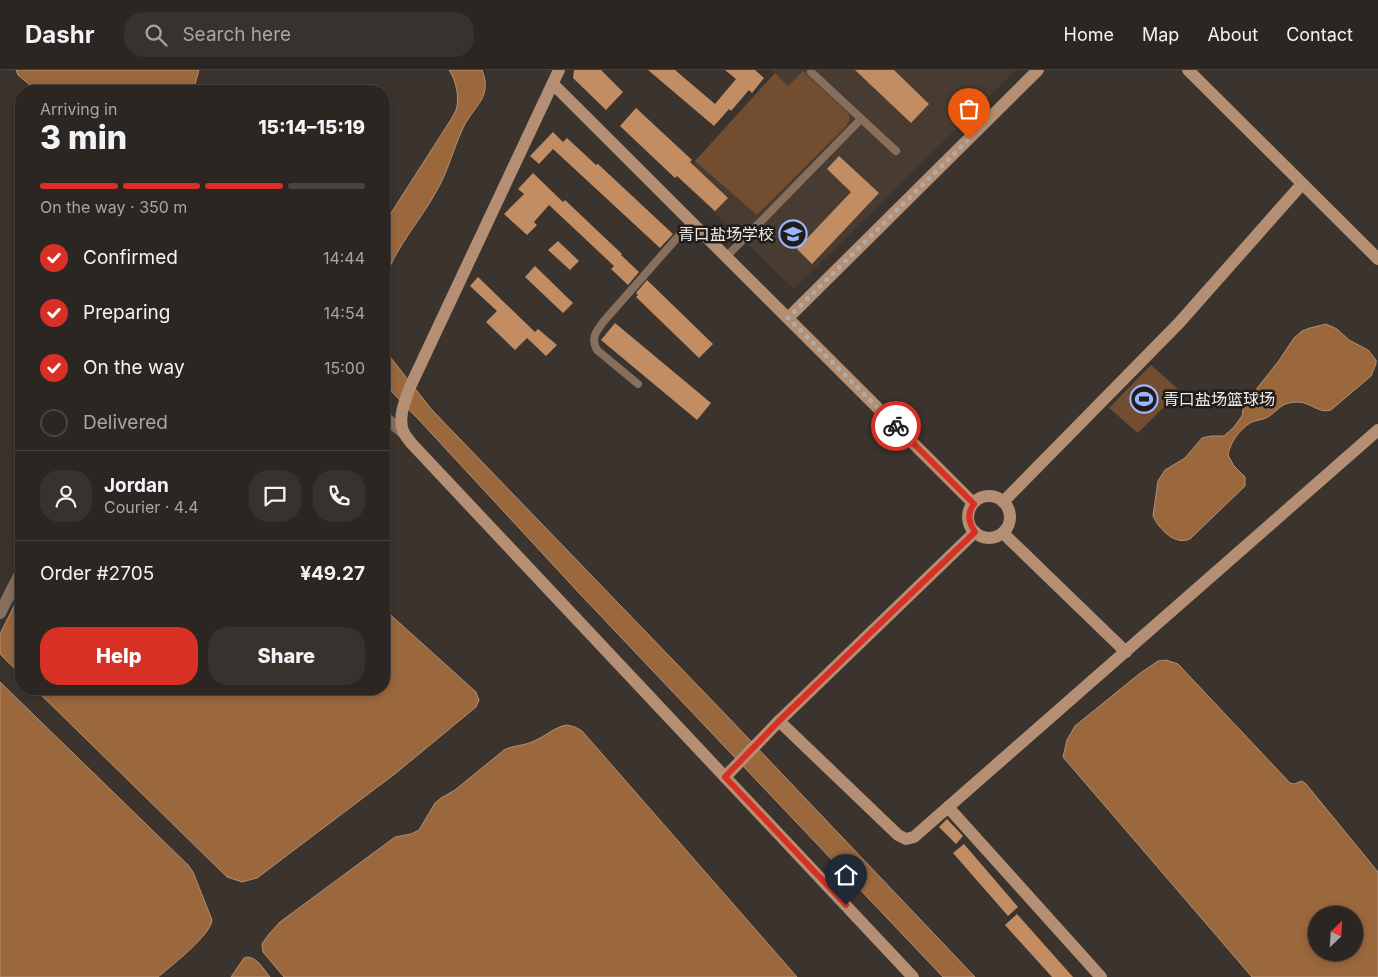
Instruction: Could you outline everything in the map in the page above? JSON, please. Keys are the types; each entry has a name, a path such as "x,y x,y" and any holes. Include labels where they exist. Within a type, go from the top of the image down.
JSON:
{"street":[{"path":"403,432 402,417 404,404 410,387 559,70"},
{"path":"788,318 1038,70"},
{"path":"1188,70 1378,259"},
{"path":"553,84 974,504"},
{"path":"1003,502 1179,323 1302,184"},
{"path":"390,422 403,432 426,459 913,977"},
{"path":"779,721 898,835 906,839 914,837 1378,430"},
{"path":"988,496 1003,502 1010,517 1007,528 992,538 975,532 969,521 970,508 982,497 988,496"},
{"path":"725,777 779,721 975,532"},
{"path":"1003,532 1126,652"},
{"path":"0,613 15,584"},
{"path":"948,807 1101,977"}],"lane":[{"path":"811,72 896,151"},
{"path":"727,256 861,119"},
{"path":"638,384 597,350 594,344 595,333 604,320 691,222"}],"shaded area":[{"path":"16,70 199,70 195,85 30,85 18,75"},
{"path":"449,70 482,70 485,80 484,95 463,128 440,184 430,203 408,235 390,267 390,215 456,110 458,100 454,79"},
{"name":"青口盐场学校","path":"772,70 1016,70 794,289 679,179 775,73"},
{"path":"803,71 849,114 850,118 847,125 757,215 695,161 775,73 788,86"},
{"path":"1326,324 1337,329 1349,340 1368,350 1376,360 1371,376 1331,410 1322,410 1302,403 1292,402 1281,406 1268,417 1246,426 1233,441 1228,455 1234,466 1245,477 1245,486 1190,539 1184,541 1168,535 1153,516 1158,481 1165,470 1185,458 1202,438 1224,436 1234,427 1242,416 1247,398 1278,362 1294,338 1302,331"},
{"path":"390,357 432,410 975,977 943,977 580,594 390,390"},
{"name":"青口盐场篮球场","path":"1151,365 1180,391 1138,433 1109,408"},
{"path":"15,604 15,669 0,654 0,634"},
{"path":"390,614 476,692 479,700 476,707 396,773 257,878 242,882 227,877 41,695 390,695"},
{"path":"1166,660 1178,664 1290,783 1294,784 1302,781 1306,784 1378,872 1378,977 1252,977 1063,757 1067,740 1075,726 1158,661"},
{"path":"0,682 193,872 212,920 210,926 190,950 158,977 0,977"},
{"path":"567,725 582,731 797,977 284,977 263,952 262,944 280,922 395,837 411,834 419,830 435,803 455,790 504,750 530,743"},
{"path":"248,957 258,962 270,977 231,977 244,958"}],"building":[{"path":"574,70 601,70 623,92 606,110 573,78"},
{"path":"648,70 675,70 715,104 736,79 725,70 755,70 764,78 752,93 749,90 731,111 729,109 714,126"},
{"path":"855,70 894,70 929,104 911,123"},
{"path":"636,108 692,160 690,162 728,198 715,211 677,176 675,178 620,126"},
{"path":"553,132 563,142 567,138 596,165 598,164 673,234 660,248 553,149 539,164 530,156"},
{"path":"839,156 879,193 812,264 797,249 851,192 827,169"},
{"path":"533,173 563,202 565,200 639,272 628,285 611,269 614,266 549,205 534,222 537,225 527,235 504,214 524,194 518,189"},
{"path":"558,241 579,261 570,270 548,250"},
{"path":"535,266 573,303 563,313 525,277"},
{"path":"478,277 535,332 538,329 557,345 546,356 527,338 515,350 486,322 497,311 470,286"},
{"path":"647,280 713,344 699,358 636,297 638,295 636,293"},
{"path":"615,323 711,403 697,420 601,340"},
{"path":"947,819 963,836 956,844 939,827"},
{"path":"964,844 1018,907 1008,916 953,853"},
{"path":"1017,914 1073,977 1052,977 1005,925"}],"way so far":[{"path":"896,426 788,318 969,139"}],"place":[{"name":"青口盐场学校","path":"793,234"},
{"name":"青口盐场篮球场","path":"1144,399"}],"route":[{"path":"846,905 725,777 779,721 975,532 971,527 968,515 970,508 974,504 896,426"}]}
